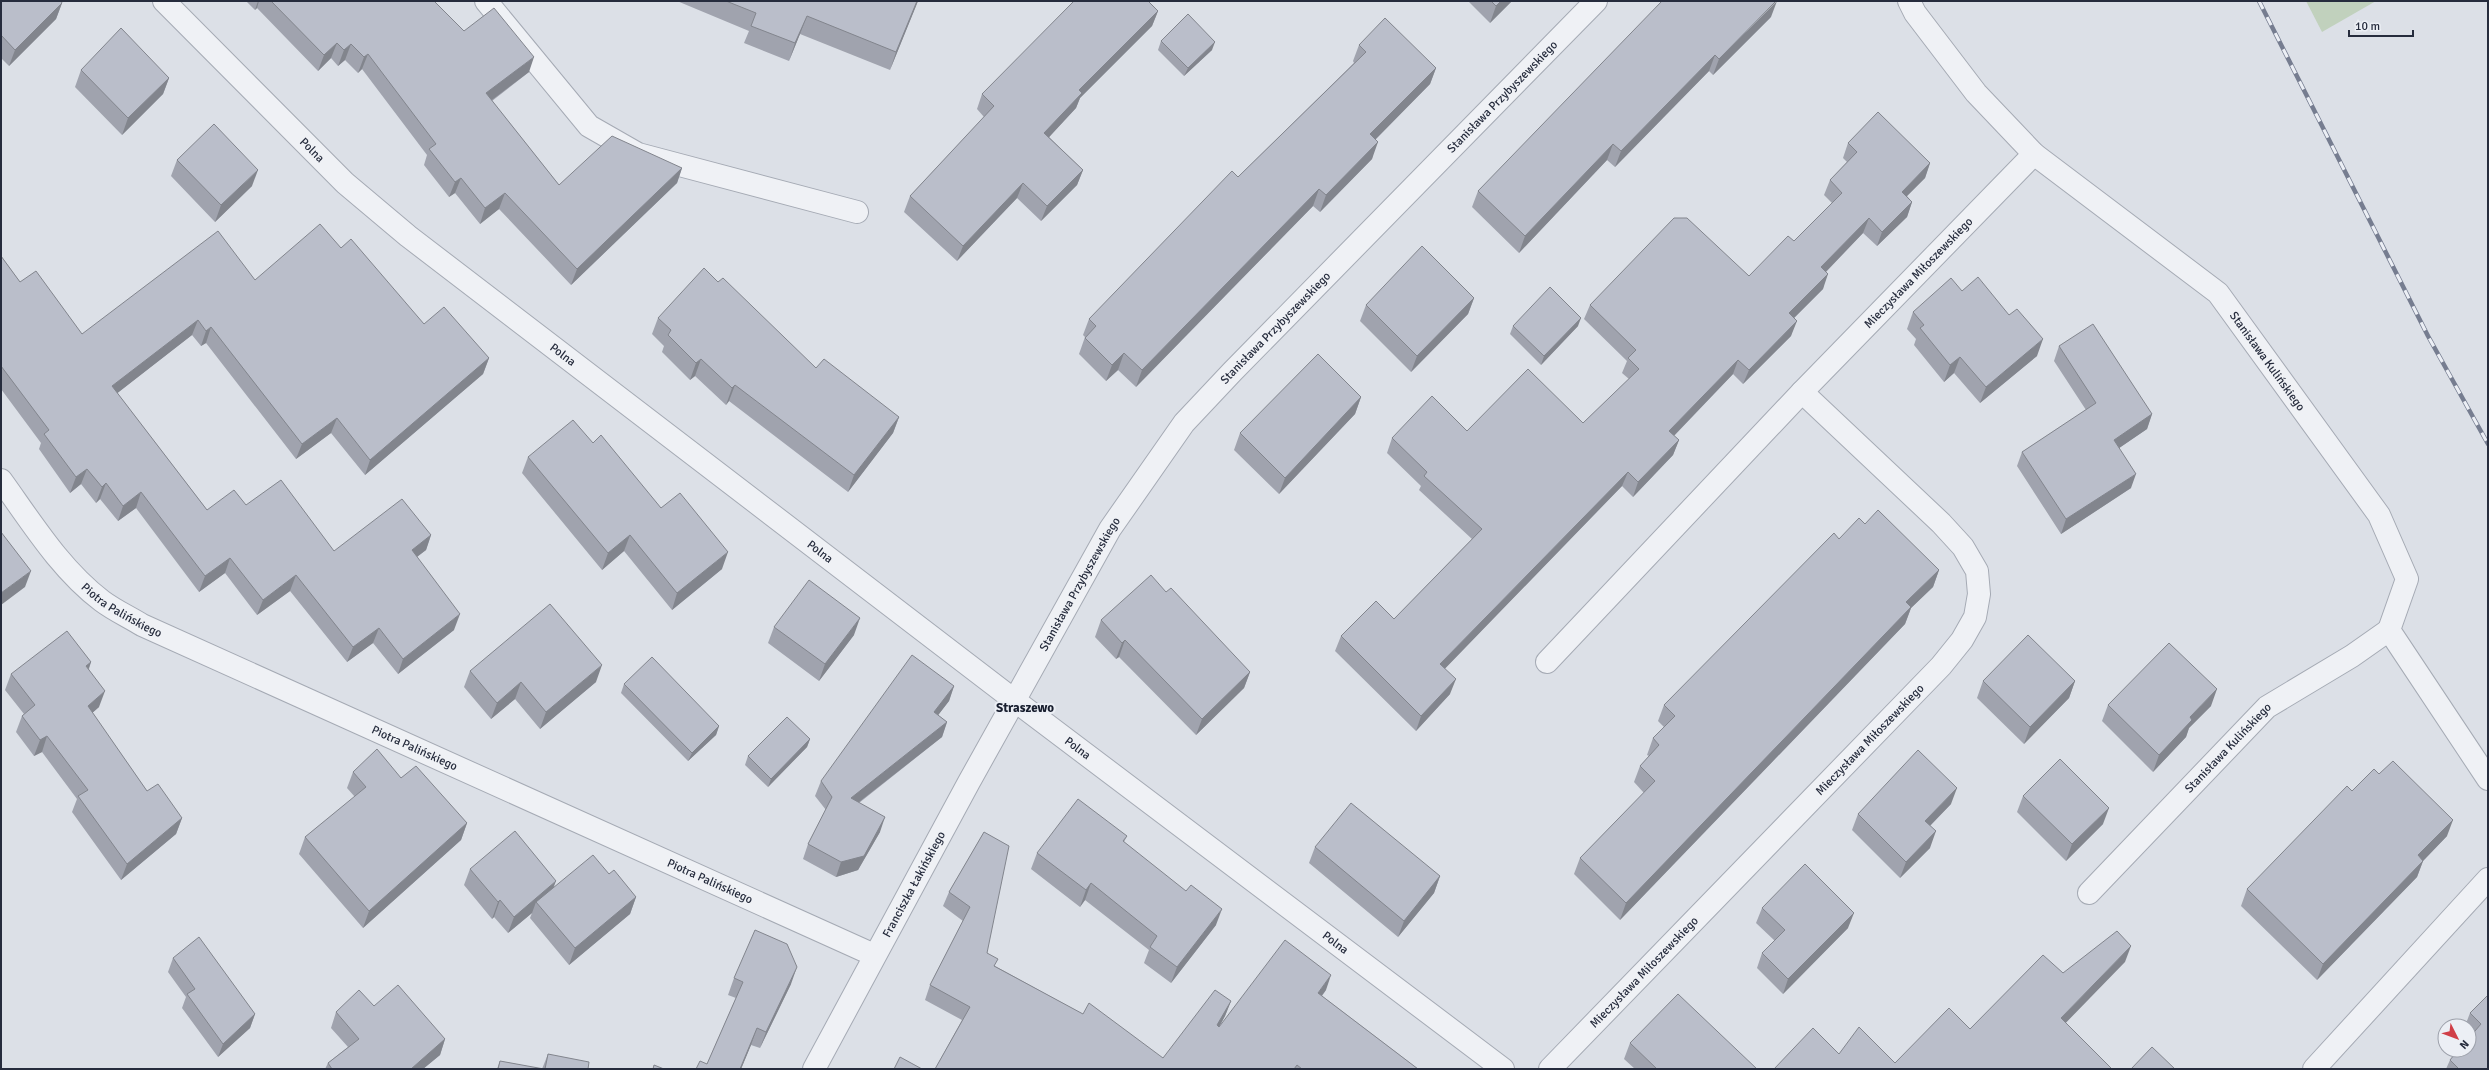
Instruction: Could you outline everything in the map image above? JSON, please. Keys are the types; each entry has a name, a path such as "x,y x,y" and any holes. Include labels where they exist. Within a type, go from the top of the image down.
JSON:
{"street":[{"name":"Polna","path":"164,1 345,183 408,236 1014,700 1503,1069"},
{"path":"486,1 589,126 638,154 857,212"},
{"name":"Stanisława Przybyszewskiego","path":"1014,700 1110,529 1184,423 1596,1"},
{"name":"Stanisława Kulińskiego","path":"1909,1 1915,13 1976,93 2034,154 2218,293 2379,515 2407,579 2389,630 2352,656 2267,707 2089,893"},
{"name":"Mieczysława Miłoszewskiego","path":"1547,662 1802,392 2034,154"},
{"name":"Mieczysława Miłoszewskiego","path":"1550,1069 1941,666 1962,640 1975,617 1979,594 1977,571 1963,547 1941,523 1802,392"},
{"name":"Piotra Palińskiego","path":"1,480 56,558 82,584 104,602 142,625 874,955"},
{"path":"2389,630 2488,779"},
{"name":"Franciszka Łakińskiego","path":"814,1069 874,955 1014,700"},
{"path":"2314,1069 2488,879"}],"green space":[{"path":"2306,1 2376,1 2322,32"}],"building":[{"path":"1,1 61,1 62,3 15,50 1,35"},
{"path":"271,1 434,1 464,31 494,8 534,57 486,93 559,185 612,136 682,168 577,269 505,193 485,208 461,178 455,182 429,149 436,144 368,54 364,57 351,44 344,50 337,43 324,55"},
{"path":"726,1 917,1 896,52 807,16 795,43 751,26 756,13"},
{"path":"1074,1 1148,1 1158,11 1079,90 1082,93 1044,133 1083,170 1047,206 1023,183 963,246 910,196 994,106 982,94"},
{"path":"1491,1 1501,1 1496,6"},
{"path":"1662,1 1776,1 1719,59 1715,55 1621,151 1613,144 1525,236 1478,191"},
{"path":"1188,14 1215,42 1188,68 1161,41"},
{"path":"1385,18 1436,68 1370,134 1378,142 1326,195 1319,189 1142,370 1124,353 1112,365 1085,338 1096,326 1089,319 1232,171 1238,177 1366,52 1359,45"},
{"path":"121,28 169,78 128,118 81,70"},
{"path":"1878,112 1930,163 1902,192 1912,202 1882,232 1869,218 1821,267 1828,274 1789,313 1797,321 1749,370 1738,360 1669,431 1679,440 1638,482 1628,472 1440,664 1456,679 1421,716 1341,636 1376,601 1394,619 1482,529 1424,476 1427,472 1392,438 1432,396 1467,431 1528,369 1583,423 1639,369 1628,358 1636,350 1590,305 1674,218 1687,218 1749,276 1788,236 1794,241 1842,193 1830,180 1857,152 1848,143"},
{"path":"214,124 258,170 221,205 177,160"},
{"path":"320,224 341,248 351,239 424,324 444,307 489,358 370,460 337,418 302,444 211,327 206,331 198,320 112,386 207,510 234,490 246,505 281,480 334,551 402,499 431,535 412,550 460,614 403,659 379,628 353,647 296,575 263,600 230,558 205,576 141,492 123,506 106,483 102,487 87,469 76,477 44,434 49,430 1,366 1,256 20,282 36,271 82,334 218,231 255,280"},
{"path":"1422,246 1474,298 1417,356 1366,305"},
{"path":"704,268 718,282 723,278 816,368 824,359 899,417 854,475 735,385 732,388 701,359 696,363 668,335 671,330 658,318"},
{"path":"1978,277 2009,315 2017,309 2043,339 1986,387 1960,357 1950,365 1920,328 1924,325 1913,312 1951,278 1962,291"},
{"path":"1550,287 1581,318 1544,356 1513,326"},
{"path":"2093,324 2152,414 2114,440 2136,474 2066,519 2022,452 2096,403 2059,346"},
{"path":"1318,354 1361,397 1285,478 1240,433"},
{"path":"573,420 593,443 601,435 661,508 680,493 728,552 677,593 630,535 608,553 528,457"},
{"path":"1878,510 1939,570 1906,602 1911,607 1626,903 1580,858 1655,781 1640,766 1659,745 1653,738 1675,716 1664,705 1834,533 1839,539 1859,518 1865,524"},
{"path":"1,532 31,571 1,593"},
{"path":"1151,575 1166,592 1171,588 1250,672 1202,719 1125,640 1122,643 1101,620"},
{"path":"809,580 860,618 825,664 774,627"},
{"path":"550,604 602,665 546,712 521,682 497,703 470,671"},
{"path":"67,631 91,662 86,666 105,691 88,706 147,791 158,784 182,818 127,864 78,796 88,790 47,736 40,740 22,716 35,705 11,674"},
{"path":"2028,635 2075,681 2030,727 1983,681"},
{"path":"2169,643 2217,689 2190,717 2192,720 2159,755 2108,705"},
{"path":"912,655 954,686 934,712 947,722 851,798 885,817 864,856 841,862 808,844 832,797 821,781"},
{"path":"652,657 719,726 692,753 624,684"},
{"path":"787,717 810,739 771,779 748,756"},
{"path":"377,749 401,778 416,766 467,823 369,911 305,837 366,787 353,772"},
{"path":"1918,750 1957,788 1925,821 1936,831 1906,862 1858,814"},
{"path":"2060,759 2109,808 2072,844 2023,796"},
{"path":"2393,761 2453,820 2418,855 2423,861 2323,964 2247,889 2347,786 2352,791 2374,769 2379,774"},
{"path":"1078,799 1127,836 1123,841 1186,891 1191,885 1222,909 1177,967 1150,947 1157,936 1091,883 1086,890 1037,853"},
{"path":"1351,803 1440,876 1404,921 1315,847"},
{"path":"515,831 556,881 514,917 500,900 498,902 470,869"},
{"path":"984,832 1009,846 987,953 998,959 994,966 1083,1014 1089,1003 1163,1058 1215,990 1231,1001 1217,1025 1219,1027 1285,940 1331,975 1318,993 1418,1069 1302,1069 1297,1065 1294,1069 935,1069 970,1007 930,985 970,907 949,892"},
{"path":"593,855 609,874 614,870 636,897 575,948 536,902"},
{"path":"1805,864 1854,913 1788,979 1762,953 1785,930 1762,908"},
{"path":"755,930 787,944 797,967 766,1032 757,1028 740,1069 696,1069 700,1061 707,1064 743,982 734,978"},
{"path":"2117,931 2131,946 2061,1018 2112,1069 1774,1069 1813,1028 1839,1054 1859,1027 1895,1063 1949,1008 1970,1029 2043,955 2063,973"},
{"path":"199,937 255,1014 223,1044 187,994 195,989 173,958"},
{"path":"398,985 445,1039 411,1069 332,1069 328,1063 359,1039 336,1012 359,990 374,1006"},
{"path":"1678,994 1757,1069 1657,1069 1630,1043"},
{"path":"2488,995 2488,1069 2459,1069 2450,1060 2452,1058 2477,1058 2477,1029 2481,1024 2477,1018 2470,1013"},
{"path":"2152,1047 2175,1069 2131,1069"},
{"path":"548,1054 589,1062 588,1069 545,1069"},
{"path":"900,1057 922,1069 894,1069"},
{"path":"500,1061 544,1069 498,1069"},
{"path":"654,1065 664,1069 653,1069"}],"railway":[{"path":"2259,1 2428,336 2488,444"}],"district":[{"name":"Straszewo","path":"1025,707"}]}
